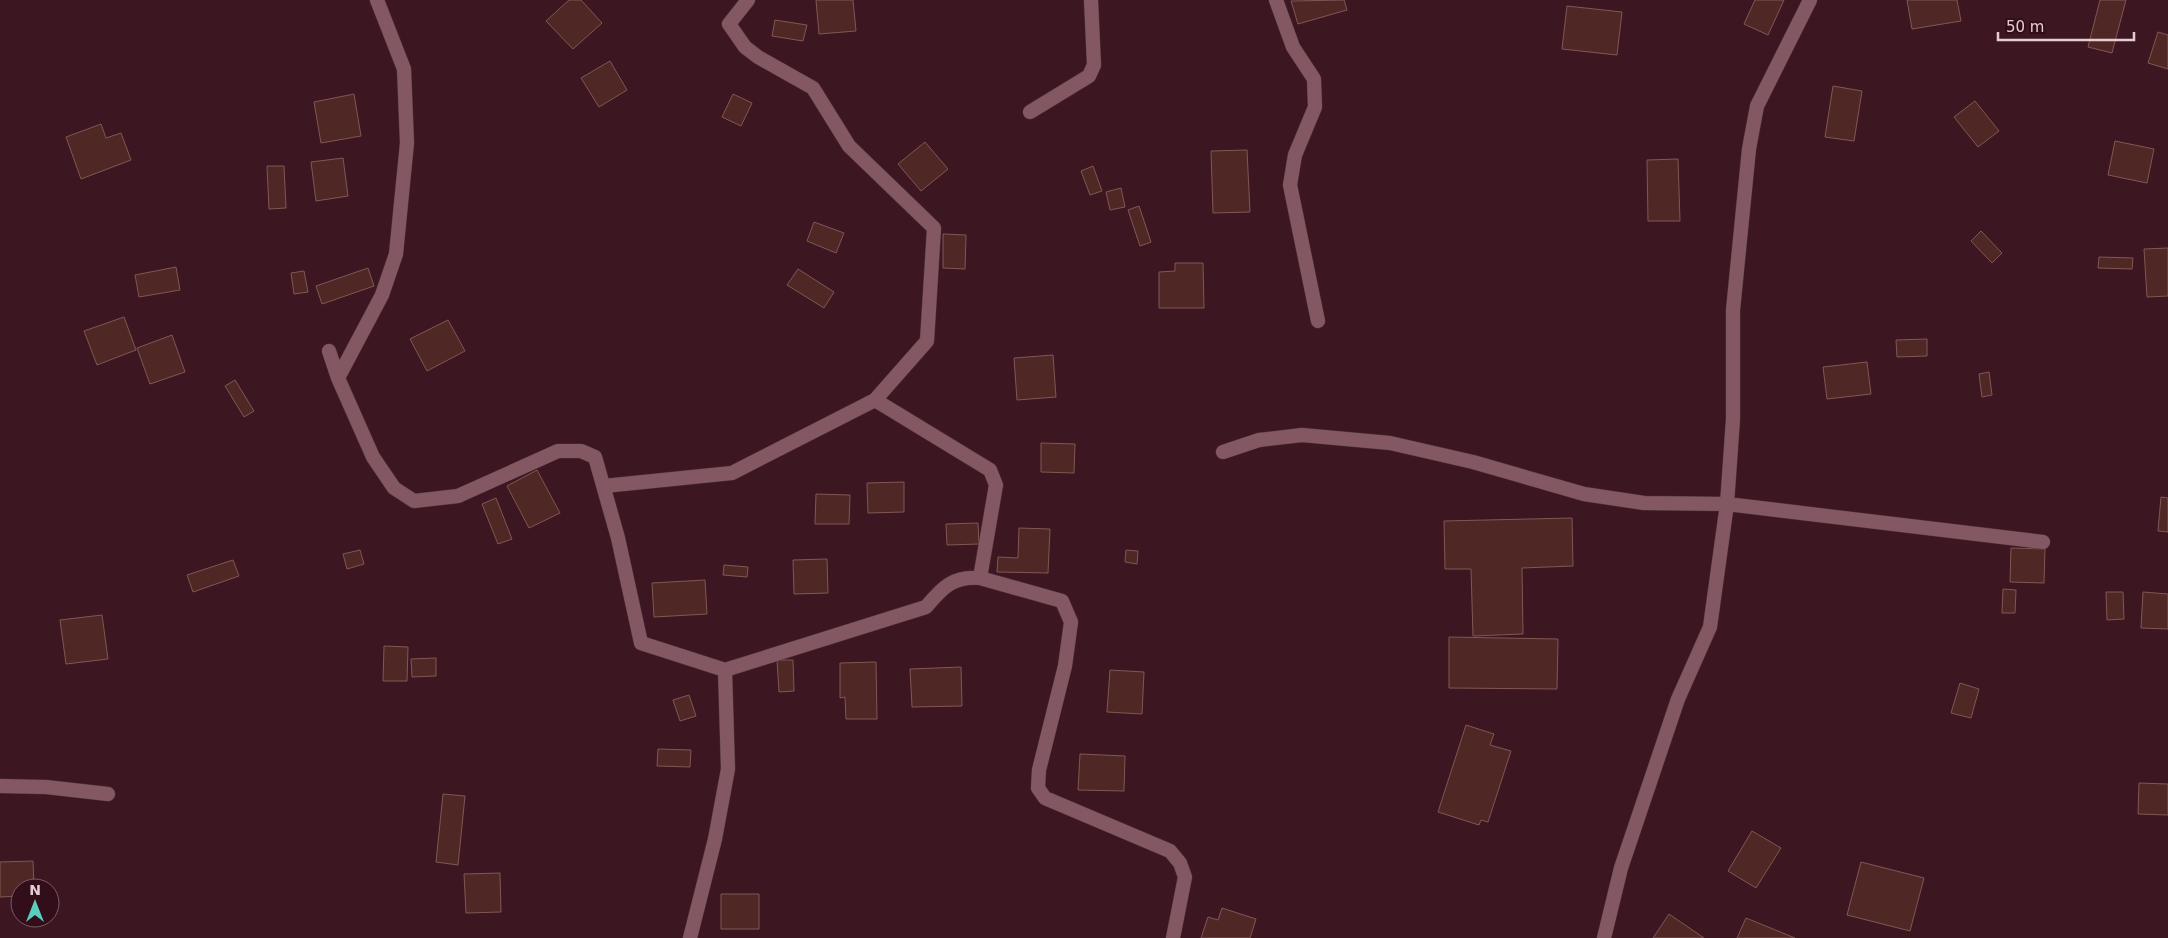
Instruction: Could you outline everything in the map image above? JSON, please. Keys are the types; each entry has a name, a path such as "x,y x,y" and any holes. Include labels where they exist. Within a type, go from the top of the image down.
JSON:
{"street":[{"path":"338,378 382,295 396,254 407,143 404,69 376,0"},
{"path":"604,486 732,473 874,400 927,341 934,228 848,146 813,88 758,57 745,46 729,24 748,0"},
{"path":"1030,112 1089,76 1094,65 1091,0"},
{"path":"1276,0 1293,47 1314,80 1315,107 1295,155 1290,186 1318,320"},
{"path":"1604,938 1621,868 1678,699 1710,626 1727,504 1734,419 1732,310 1751,140 1757,106 1810,0"},
{"path":"329,351 338,378 373,457 394,488 414,501 458,496 558,451 581,451 595,457 618,538 641,642 725,670 926,607 945,584 970,577 980,578 1062,602 1071,622 1066,657 1039,770 1038,788 1044,798 1170,851 1180,863 1185,877 1173,938"},
{"path":"874,400 990,470 996,484 980,578"},
{"path":"1223,452 1259,440 1302,435 1390,443 1473,462 1584,494 1644,503 1727,504 2042,542"},
{"path":"690,938 715,839 728,769 725,670"},
{"path":"0,786 46,787 108,794"}],"building":[{"path":"569,0 581,0 602,23 573,49 546,21"},
{"path":"816,0 853,0 856,31 819,34"},
{"path":"1344,0 1347,10 1298,24 1291,1"},
{"path":"1755,0 1784,0 1768,35 1744,24"},
{"path":"1907,0 1957,0 1961,21 1912,29"},
{"path":"2100,0 2126,0 2112,53 2088,47"},
{"path":"1567,6 1622,12 1617,55 1562,49"},
{"path":"775,20 807,25 803,41 772,36"},
{"path":"2158,32 2168,35 2168,69 2148,63"},
{"path":"610,61 627,90 599,107 581,78"},
{"path":"1833,86 1862,91 1854,141 1825,137"},
{"path":"354,94 361,136 321,143 314,102"},
{"path":"733,94 752,103 741,126 722,117"},
{"path":"1975,101 1999,131 1978,147 1954,117"},
{"path":"101,124 106,138 121,133 131,160 81,179 66,137"},
{"path":"2115,141 2154,149 2147,183 2108,175"},
{"path":"925,142 948,169 921,191 898,164"},
{"path":"1247,150 1250,212 1213,213 1211,151"},
{"path":"343,158 348,196 316,201 311,162"},
{"path":"1678,159 1680,221 1648,221 1647,160"},
{"path":"267,166 284,166 286,208 269,209"},
{"path":"1093,166 1102,191 1090,195 1081,171"},
{"path":"1121,188 1125,207 1110,210 1106,192"},
{"path":"1139,206 1151,242 1140,246 1128,210"},
{"path":"814,222 844,233 836,253 807,241"},
{"path":"1981,231 2002,253 1992,263 1971,241"},
{"path":"943,234 966,235 965,269 943,268"},
{"path":"2168,248 2168,296 2147,297 2144,249"},
{"path":"2099,257 2133,258 2132,269 2098,268"},
{"path":"1175,263 1203,263 1204,308 1159,308 1159,272 1175,271"},
{"path":"176,267 180,290 139,297 135,275"},
{"path":"368,268 374,286 322,304 316,286"},
{"path":"798,269 834,292 824,308 787,285"},
{"path":"304,271 308,292 294,294 291,273"},
{"path":"124,317 136,350 97,365 84,331"},
{"path":"448,320 465,351 427,371 410,339"},
{"path":"172,335 185,372 150,384 137,348"},
{"path":"1927,339 1927,356 1897,357 1896,340"},
{"path":"1053,355 1056,397 1017,400 1014,358"},
{"path":"1867,362 1871,394 1827,399 1823,367"},
{"path":"1989,372 1992,395 1982,397 1979,374"},
{"path":"235,380 254,411 244,417 225,386"},
{"path":"1041,443 1075,444 1074,473 1041,472"},
{"path":"537,470 560,513 529,528 507,486"},
{"path":"904,482 904,512 868,513 867,483"},
{"path":"816,494 850,495 849,524 815,524"},
{"path":"2161,497 2168,498 2168,532 2158,531"},
{"path":"496,498 512,539 498,544 482,504"},
{"path":"1572,518 1573,566 1522,568 1523,634 1473,636 1471,569 1445,569 1444,521"},
{"path":"978,523 979,544 947,545 946,524"},
{"path":"1019,528 1050,529 1048,573 997,572 998,557 1018,558"},
{"path":"2011,548 2045,549 2044,583 2010,582"},
{"path":"360,550 364,564 347,569 343,554"},
{"path":"1126,550 1138,551 1137,564 1125,562"},
{"path":"827,559 828,593 794,594 793,560"},
{"path":"233,560 239,576 193,592 187,575"},
{"path":"724,565 748,567 747,577 723,575"},
{"path":"705,580 707,614 654,617 652,583"},
{"path":"2003,589 2016,590 2015,613 2002,613"},
{"path":"2106,592 2123,592 2124,619 2107,620"},
{"path":"2143,592 2168,594 2168,629 2141,628"},
{"path":"102,615 108,659 66,664 60,620"},
{"path":"1449,637 1558,639 1557,689 1449,688"},
{"path":"384,646 408,647 407,681 383,681"},
{"path":"436,658 436,676 412,677 411,659"},
{"path":"777,660 793,660 794,691 779,692"},
{"path":"876,662 877,719 846,719 845,697 840,698 840,663"},
{"path":"961,667 962,706 912,707 910,669"},
{"path":"1110,670 1144,672 1142,714 1107,712"},
{"path":"1960,683 1979,689 1971,718 1951,713"},
{"path":"689,695 696,716 680,721 673,700"},
{"path":"1466,725 1494,734 1490,745 1511,751 1488,822 1481,820 1479,825 1438,812"},
{"path":"658,749 691,750 690,767 657,766"},
{"path":"1080,754 1125,756 1124,791 1078,790"},
{"path":"2139,783 2168,784 2168,815 2138,814"},
{"path":"443,794 465,796 458,865 436,862"},
{"path":"1752,831 1781,848 1756,888 1728,871"},
{"path":"33,861 34,878 10,878 10,896 0,897 0,862"},
{"path":"1861,862 1924,878 1910,931 1847,915"},
{"path":"500,873 501,912 466,913 464,874"},
{"path":"721,894 759,894 759,929 721,929"},
{"path":"1222,908 1256,919 1250,938 1201,938 1208,917 1218,920"},
{"path":"1669,914 1704,938 1653,938"},
{"path":"1746,918 1795,938 1737,938"}]}
